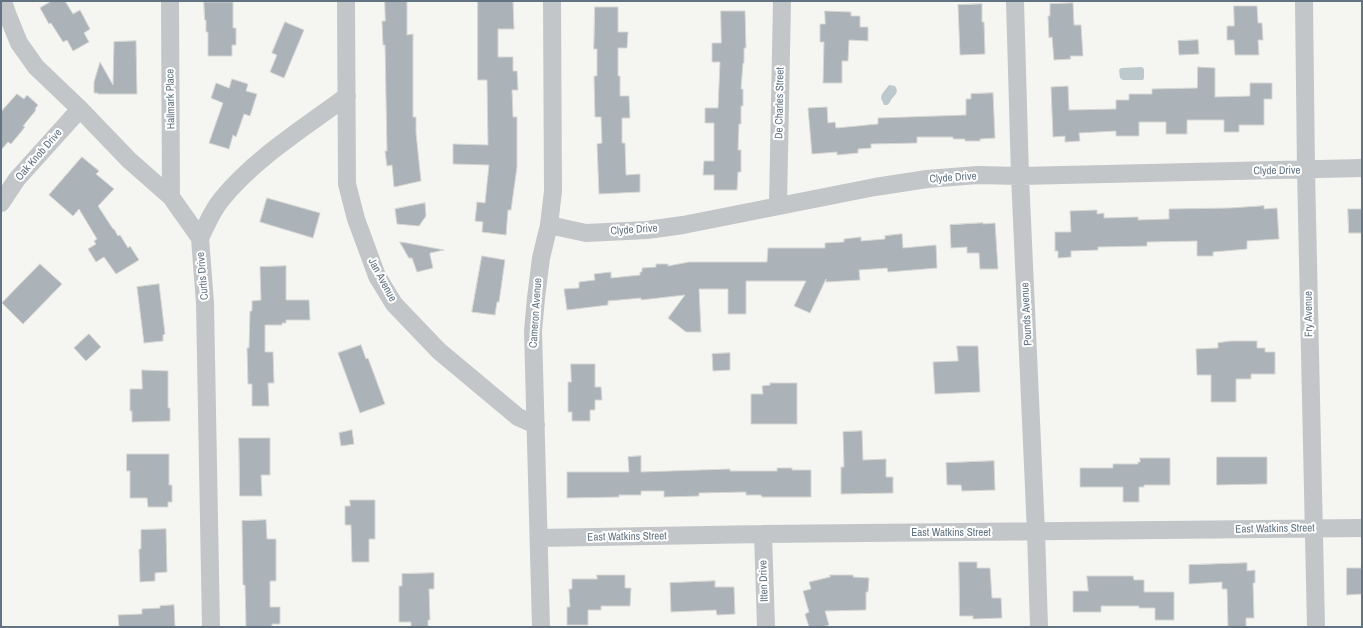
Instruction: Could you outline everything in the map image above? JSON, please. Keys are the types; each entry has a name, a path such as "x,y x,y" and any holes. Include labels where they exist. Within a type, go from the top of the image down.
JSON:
{"street":[{"name":"Curtis Drive","path":"3,1 19,43 36,67 80,109 129,160 172,197 200,238 205,303 211,627"},
{"name":"Hallmark Place","path":"170,1 172,197"},
{"name":"Jan Avenue","path":"346,1 347,184 356,219 377,276 394,304 439,351 518,417 536,425"},
{"name":"Cameron Avenue","path":"541,627 533,331 541,258 549,225 553,191 552,1"},
{"name":"De Charles Street","path":"778,205 782,1"},
{"name":"Pounds Avenue","path":"1015,1 1020,176 1039,627"},
{"name":"Fry Avenue","path":"1304,1 1306,170 1316,627"},
{"path":"200,238 220,201 256,164 347,96"},
{"name":"Oak Knob Drive","path":"1,203 17,179 80,109"},
{"name":"Clyde Drive","path":"549,225 586,233 647,230 682,225 875,187 927,179 978,175 1020,176 1362,168"},
{"name":"East Watkins Street","path":"539,538 762,534 1362,528"},
{"name":"Itten Drive","path":"762,534 766,627"}],"shaded area":[{"path":"1142,67 1144,69 1143,80 1123,80 1120,78 1119,70 1121,68"},
{"path":"889,85 895,86 897,92 887,105 884,105 881,98 882,94"}],"building":[{"path":"52,1 65,1 73,14 80,10 90,29 84,33 89,42 73,51 67,40 63,42 51,23 49,24 40,8"},
{"path":"385,1 407,1 407,35 413,34 413,117 416,117 416,133 421,181 394,187 392,165 387,166 385,151 387,151 385,45 383,45 382,21 385,21"},
{"path":"478,1 513,1 514,29 498,29 498,57 513,57 513,71 517,71 518,90 512,90 513,117 517,117 517,167 511,210 508,210 506,235 482,232 483,222 475,221 477,202 485,203 489,165 453,164 453,144 488,145 487,80 478,80"},
{"path":"204,2 233,2 233,28 236,28 236,45 232,45 232,56 208,56 208,32 206,32"},
{"path":"1073,3 1074,25 1081,25 1083,56 1070,56 1071,59 1054,60 1052,37 1049,38 1048,16 1050,16 1050,4"},
{"path":"982,4 985,54 960,55 958,5"},
{"path":"1234,6 1257,6 1258,23 1262,23 1263,40 1258,40 1259,55 1235,55 1234,40 1227,40 1227,26 1234,26"},
{"path":"595,7 618,7 618,32 628,32 627,48 618,48 620,96 629,96 630,118 622,118 622,143 625,143 626,175 640,174 640,192 599,194 597,144 602,143 601,117 595,117 594,76 597,76 597,49 594,49"},
{"path":"721,11 745,11 746,48 744,48 741,89 743,89 743,106 741,106 741,124 739,124 738,150 741,150 741,172 738,172 737,190 714,190 714,175 703,175 704,161 714,161 714,123 705,123 705,108 718,108 720,62 712,62 712,43 721,43"},
{"path":"825,11 851,12 851,16 860,16 860,27 868,27 868,41 849,40 848,61 842,61 842,83 823,83 824,42 820,42 820,24 825,24"},
{"path":"285,22 304,30 284,78 270,72 277,55 272,53"},
{"path":"1198,40 1199,54 1179,55 1178,41"},
{"path":"136,41 137,94 94,93 94,82 100,62 113,85 114,42"},
{"path":"1198,67 1215,68 1215,97 1250,96 1250,83 1272,83 1272,99 1264,99 1264,125 1239,125 1239,132 1224,132 1224,120 1187,120 1187,134 1166,134 1166,122 1139,122 1139,136 1116,136 1116,131 1079,133 1080,141 1065,142 1065,136 1053,137 1051,87 1068,86 1069,110 1116,109 1116,100 1129,100 1129,94 1152,94 1152,89 1197,88"},
{"path":"232,79 248,84 246,91 257,94 250,116 244,114 236,137 233,135 229,149 209,143 223,103 211,98 216,83 229,88"},
{"path":"993,93 995,138 980,139 980,141 965,141 965,139 953,139 953,137 917,137 917,143 871,144 871,148 858,149 858,153 837,155 837,152 812,154 808,108 827,107 828,123 835,122 836,128 878,124 878,118 966,115 966,99 971,99 971,94"},
{"path":"17,94 24,99 27,95 38,105 35,109 36,110 23,126 25,127 11,144 8,142 1,150 1,112"},
{"path":"82,157 99,171 96,174 114,189 98,206 118,236 120,235 128,248 130,246 139,260 116,274 104,257 96,262 88,249 96,244 94,241 97,239 79,209 73,216 49,195"},
{"path":"267,198 320,213 313,238 260,222"},
{"path":"425,203 426,216 419,226 397,224 395,209"},
{"path":"1264,206 1264,209 1277,208 1279,239 1247,241 1247,249 1213,252 1213,256 1197,256 1197,241 1147,242 1147,246 1098,247 1098,250 1071,251 1071,257 1058,258 1058,251 1055,251 1055,232 1071,232 1070,211 1097,210 1097,214 1104,213 1104,218 1138,217 1138,220 1169,219 1169,209"},
{"path":"1348,209 1362,209 1362,233 1349,233"},
{"path":"995,223 998,269 980,269 979,253 967,253 967,247 951,248 950,225"},
{"path":"902,234 903,248 936,245 937,268 888,272 887,268 859,270 860,280 826,282 826,279 810,313 794,306 806,281 746,281 746,314 728,314 728,289 699,289 701,332 686,332 668,318 685,295 641,300 641,298 608,301 608,305 567,310 564,289 579,288 579,282 595,280 594,274 611,272 611,278 640,275 642,268 656,267 656,264 668,264 668,266 689,262 767,262 768,248 825,248 825,243 844,242 844,239 861,237 861,241 885,239 885,236"},
{"path":"400,242 444,250 430,253 433,268 417,272 412,258 409,258"},
{"path":"482,256 505,260 499,302 497,302 495,315 472,312"},
{"path":"40,264 62,284 23,324 2,303"},
{"path":"286,266 286,300 309,300 310,320 286,320 286,323 282,323 282,325 265,325 265,352 273,352 274,383 268,383 269,406 252,406 252,384 248,384 247,348 249,348 250,311 252,311 252,301 261,300 260,267"},
{"path":"159,284 165,334 163,335 163,341 144,343 137,287"},
{"path":"89,334 101,347 86,361 74,348"},
{"path":"1231,341 1257,341 1257,348 1265,348 1265,352 1275,352 1275,374 1251,374 1251,379 1236,379 1236,402 1211,402 1211,375 1197,375 1196,349 1218,348 1218,343"},
{"path":"361,345 366,359 368,358 385,404 360,413 338,353"},
{"path":"957,346 978,346 980,392 935,394 933,362 958,361"},
{"path":"730,353 730,370 713,371 712,354"},
{"path":"571,364 595,364 595,387 601,387 602,400 595,400 595,410 590,410 590,421 572,421 572,412 568,412 568,382 571,382"},
{"path":"142,370 168,371 168,408 170,408 170,421 132,422 132,411 130,411 130,389 142,389"},
{"path":"770,383 797,383 797,424 751,424 751,394 763,394 762,386 770,385"},
{"path":"352,430 354,444 341,446 339,433"},
{"path":"862,431 863,460 886,459 886,477 893,477 893,493 841,494 841,467 844,467 843,432"},
{"path":"239,438 270,438 270,475 261,475 262,496 240,496"},
{"path":"127,454 169,454 169,485 172,485 172,502 168,502 168,507 148,507 147,498 130,498 130,471 127,471"},
{"path":"641,456 641,472 730,469 730,471 777,471 777,468 811,470 811,497 762,497 761,495 746,495 746,492 699,493 699,496 664,497 664,491 641,491 641,495 567,498 567,472 629,472 628,457"},
{"path":"1217,457 1267,457 1267,484 1217,485"},
{"path":"1140,458 1170,458 1170,485 1144,485 1144,487 1139,487 1139,502 1123,502 1123,487 1080,487 1080,468 1113,468 1113,464 1138,464 1138,462 1140,462"},
{"path":"994,461 995,490 962,491 961,485 947,485 946,463"},
{"path":"350,500 375,500 375,539 369,539 369,562 352,562 351,525 345,525 345,506 350,506"},
{"path":"266,520 267,539 276,539 276,581 270,581 270,607 280,607 280,624 272,624 272,627 246,627 245,585 243,585 242,521"},
{"path":"166,529 167,572 155,573 155,581 140,582 139,549 141,549 141,530"},
{"path":"959,562 977,562 977,568 990,568 992,598 1001,598 1002,618 973,619 973,616 960,616"},
{"path":"1247,563 1247,571 1255,570 1255,583 1253,583 1254,618 1246,618 1246,627 1228,627 1227,589 1222,589 1222,582 1189,584 1189,565"},
{"path":"1347,568 1362,568 1362,594 1347,595"},
{"path":"434,573 434,589 429,589 430,620 428,620 428,627 411,627 411,622 399,622 399,586 402,586 402,574"},
{"path":"597,575 625,575 625,588 631,588 630,606 601,606 601,610 588,610 588,625 567,625 567,607 570,607 569,589 572,589 572,579 597,579"},
{"path":"830,575 853,575 853,577 869,578 868,592 866,592 866,610 825,611 829,625 822,627 809,627 805,614 809,612 803,591 811,589 809,582 830,577"},
{"path":"1087,576 1133,576 1134,580 1144,580 1144,592 1174,592 1174,620 1155,620 1155,608 1139,608 1139,606 1101,606 1101,612 1073,612 1073,591 1088,591"},
{"path":"715,581 715,587 734,587 735,614 717,615 716,610 671,612 670,583"},
{"path":"174,605 175,627 119,627 118,615 142,614 142,609 160,608 160,606"}]}
